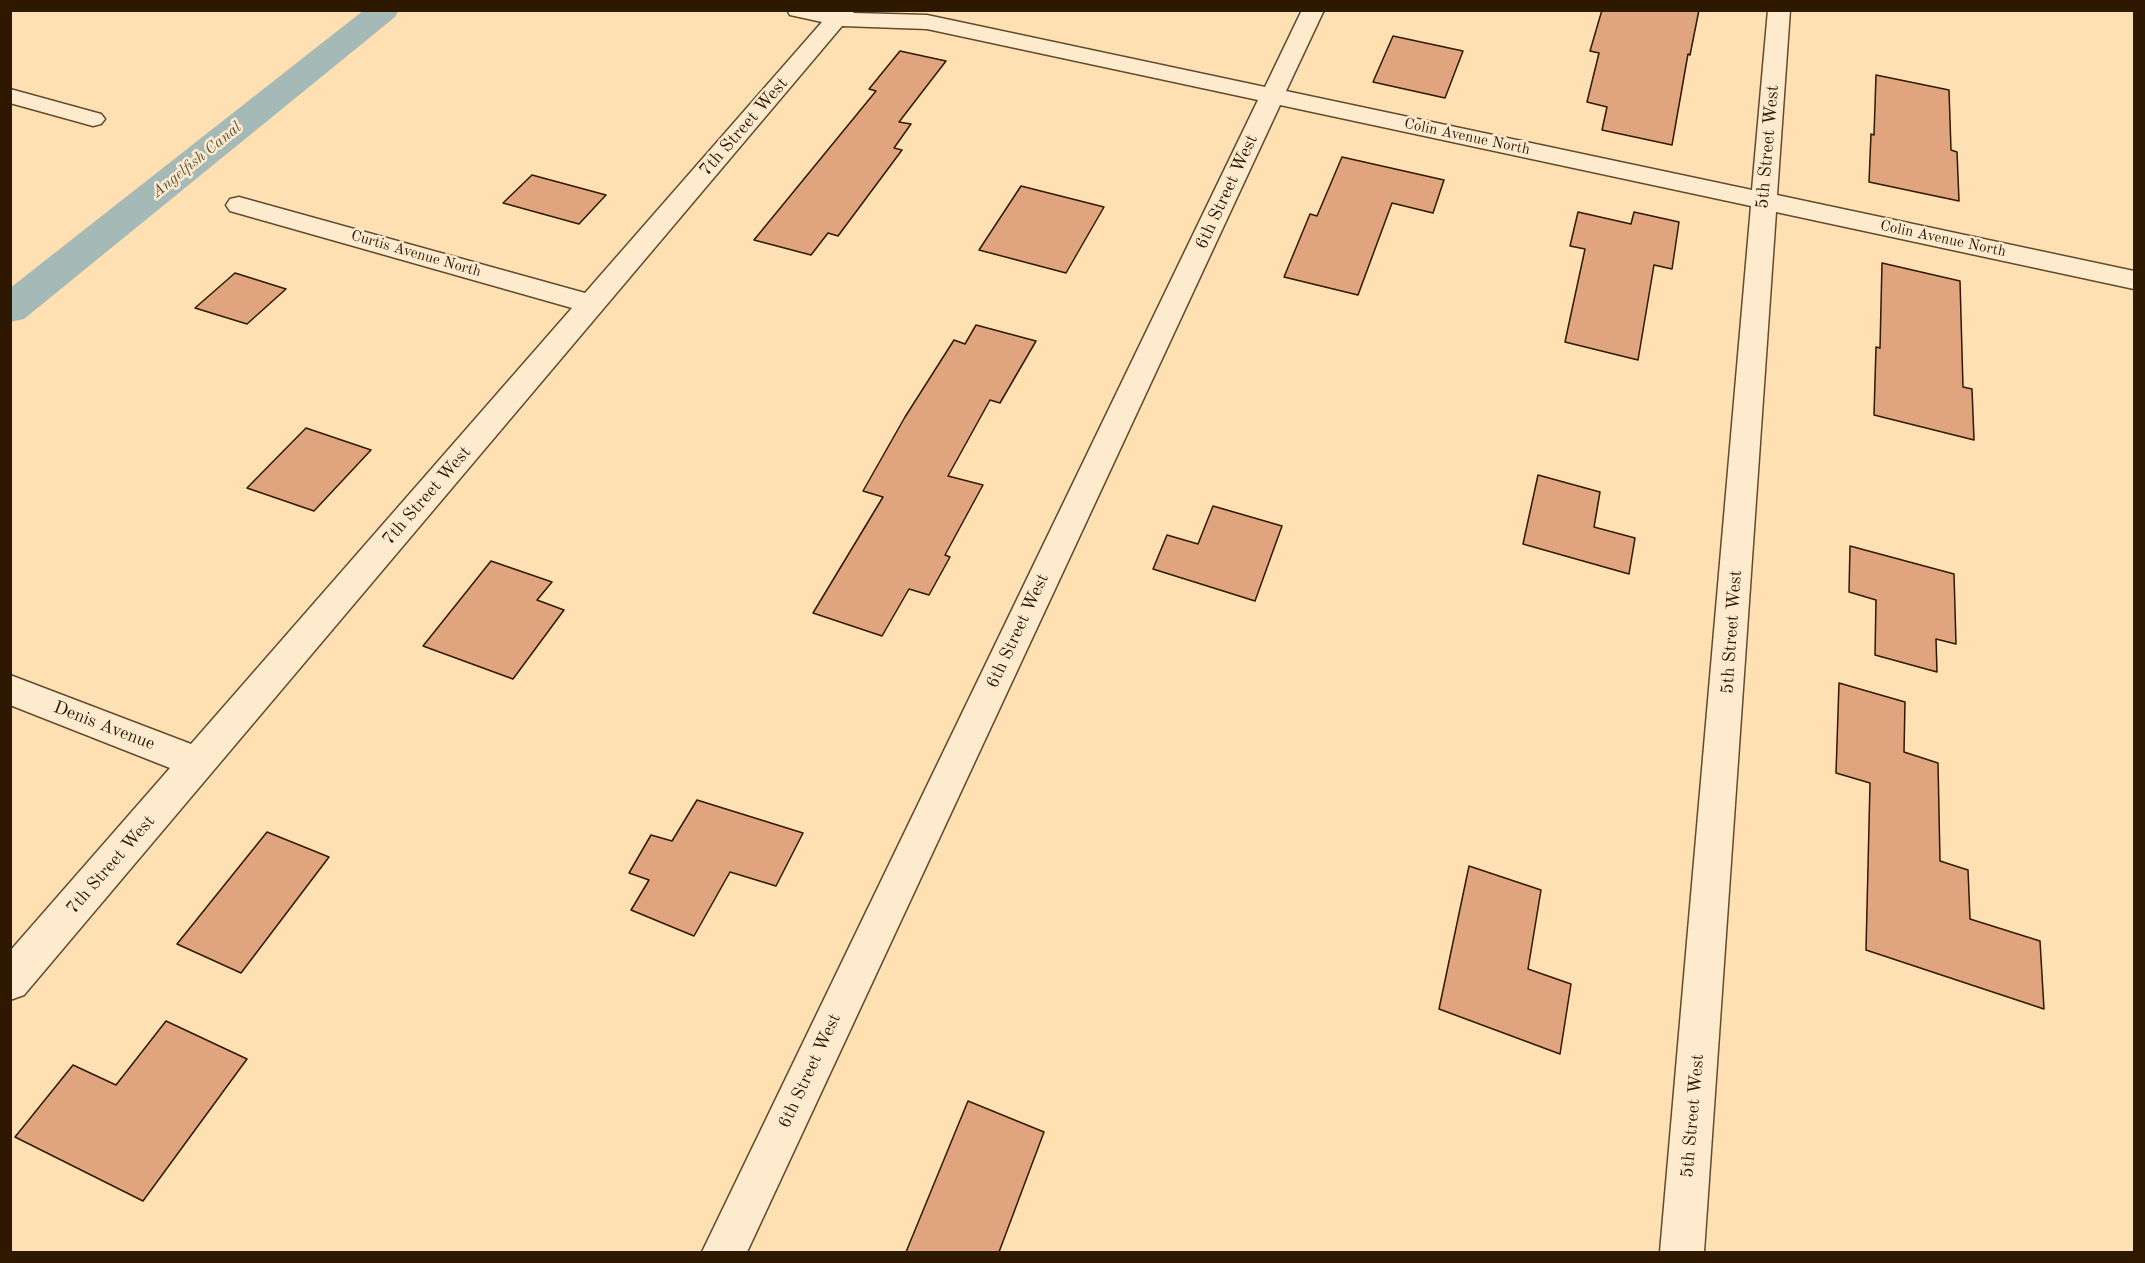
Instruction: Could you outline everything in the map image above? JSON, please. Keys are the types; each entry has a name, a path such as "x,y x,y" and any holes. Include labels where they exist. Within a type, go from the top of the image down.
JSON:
{"street":[{"name":"Colin Avenue North","path":"798,10 927,22 2134,280"},
{"name":"6th Street West","path":"724,1252 1313,10"},
{"name":"5th Street West","path":"1682,1252 1779,10"},
{"name":"7th Street West","path":"10,981 840,15"},
{"path":"10,96 93,119"},
{"name":"Curtis Avenue North","path":"239,205 592,304"},
{"name":"Denis Avenue","path":"10,690 198,763"}],"building":[{"path":"1602,10 1699,10 1690,55 1688,54 1672,145 1602,130 1607,107 1587,102 1599,53 1590,51"},
{"path":"1393,36 1463,51 1445,98 1373,82"},
{"path":"900,51 946,61 899,122 911,124 894,148 902,150 838,236 828,233 811,255 754,240 876,91 869,89"},
{"path":"1876,75 1949,90 1951,150 1957,152 1959,201 1869,182 1871,134 1874,135"},
{"path":"1342,157 1444,180 1433,213 1392,203 1358,295 1284,277 1310,214 1317,216"},
{"path":"532,175 606,195 579,224 503,203"},
{"path":"1021,186 1104,207 1066,273 979,250"},
{"path":"1578,212 1631,224 1634,212 1679,222 1672,269 1654,265 1638,360 1565,342 1585,249 1570,246"},
{"path":"1882,263 1960,281 1963,387 1972,389 1974,440 1874,415 1876,347 1880,348"},
{"path":"235,273 286,289 247,324 195,308"},
{"path":"976,325 1036,341 1000,403 990,400 948,476 983,485 945,555 950,557 929,595 909,589 882,636 813,613 883,497 863,491 905,417 954,340 965,344"},
{"path":"306,428 371,450 314,511 247,488"},
{"path":"1538,475 1600,492 1594,527 1635,538 1629,574 1523,544"},
{"path":"1213,506 1282,526 1255,601 1153,569 1167,535 1198,544"},
{"path":"1850,546 1954,574 1956,644 1936,639 1937,672 1875,655 1876,600 1849,592"},
{"path":"491,561 552,582 537,600 564,610 513,679 423,646"},
{"path":"1839,683 1905,702 1904,752 1938,763 1940,861 1968,870 1970,919 2040,941 2044,1009 1866,950 1870,783 1836,773"},
{"path":"697,800 803,833 776,886 730,872 694,936 631,910 649,880 629,873 651,835 672,841"},
{"path":"267,832 329,857 241,973 177,944"},
{"path":"1469,866 1541,890 1528,969 1571,984 1560,1054 1439,1009"},
{"path":"166,1021 247,1059 143,1201 15,1137 73,1065 116,1085"},
{"path":"968,1101 1044,1132 999,1252 906,1252"}],"waterway":[{"name":"Angelfish Canal","path":"10,309 384,10"}]}
